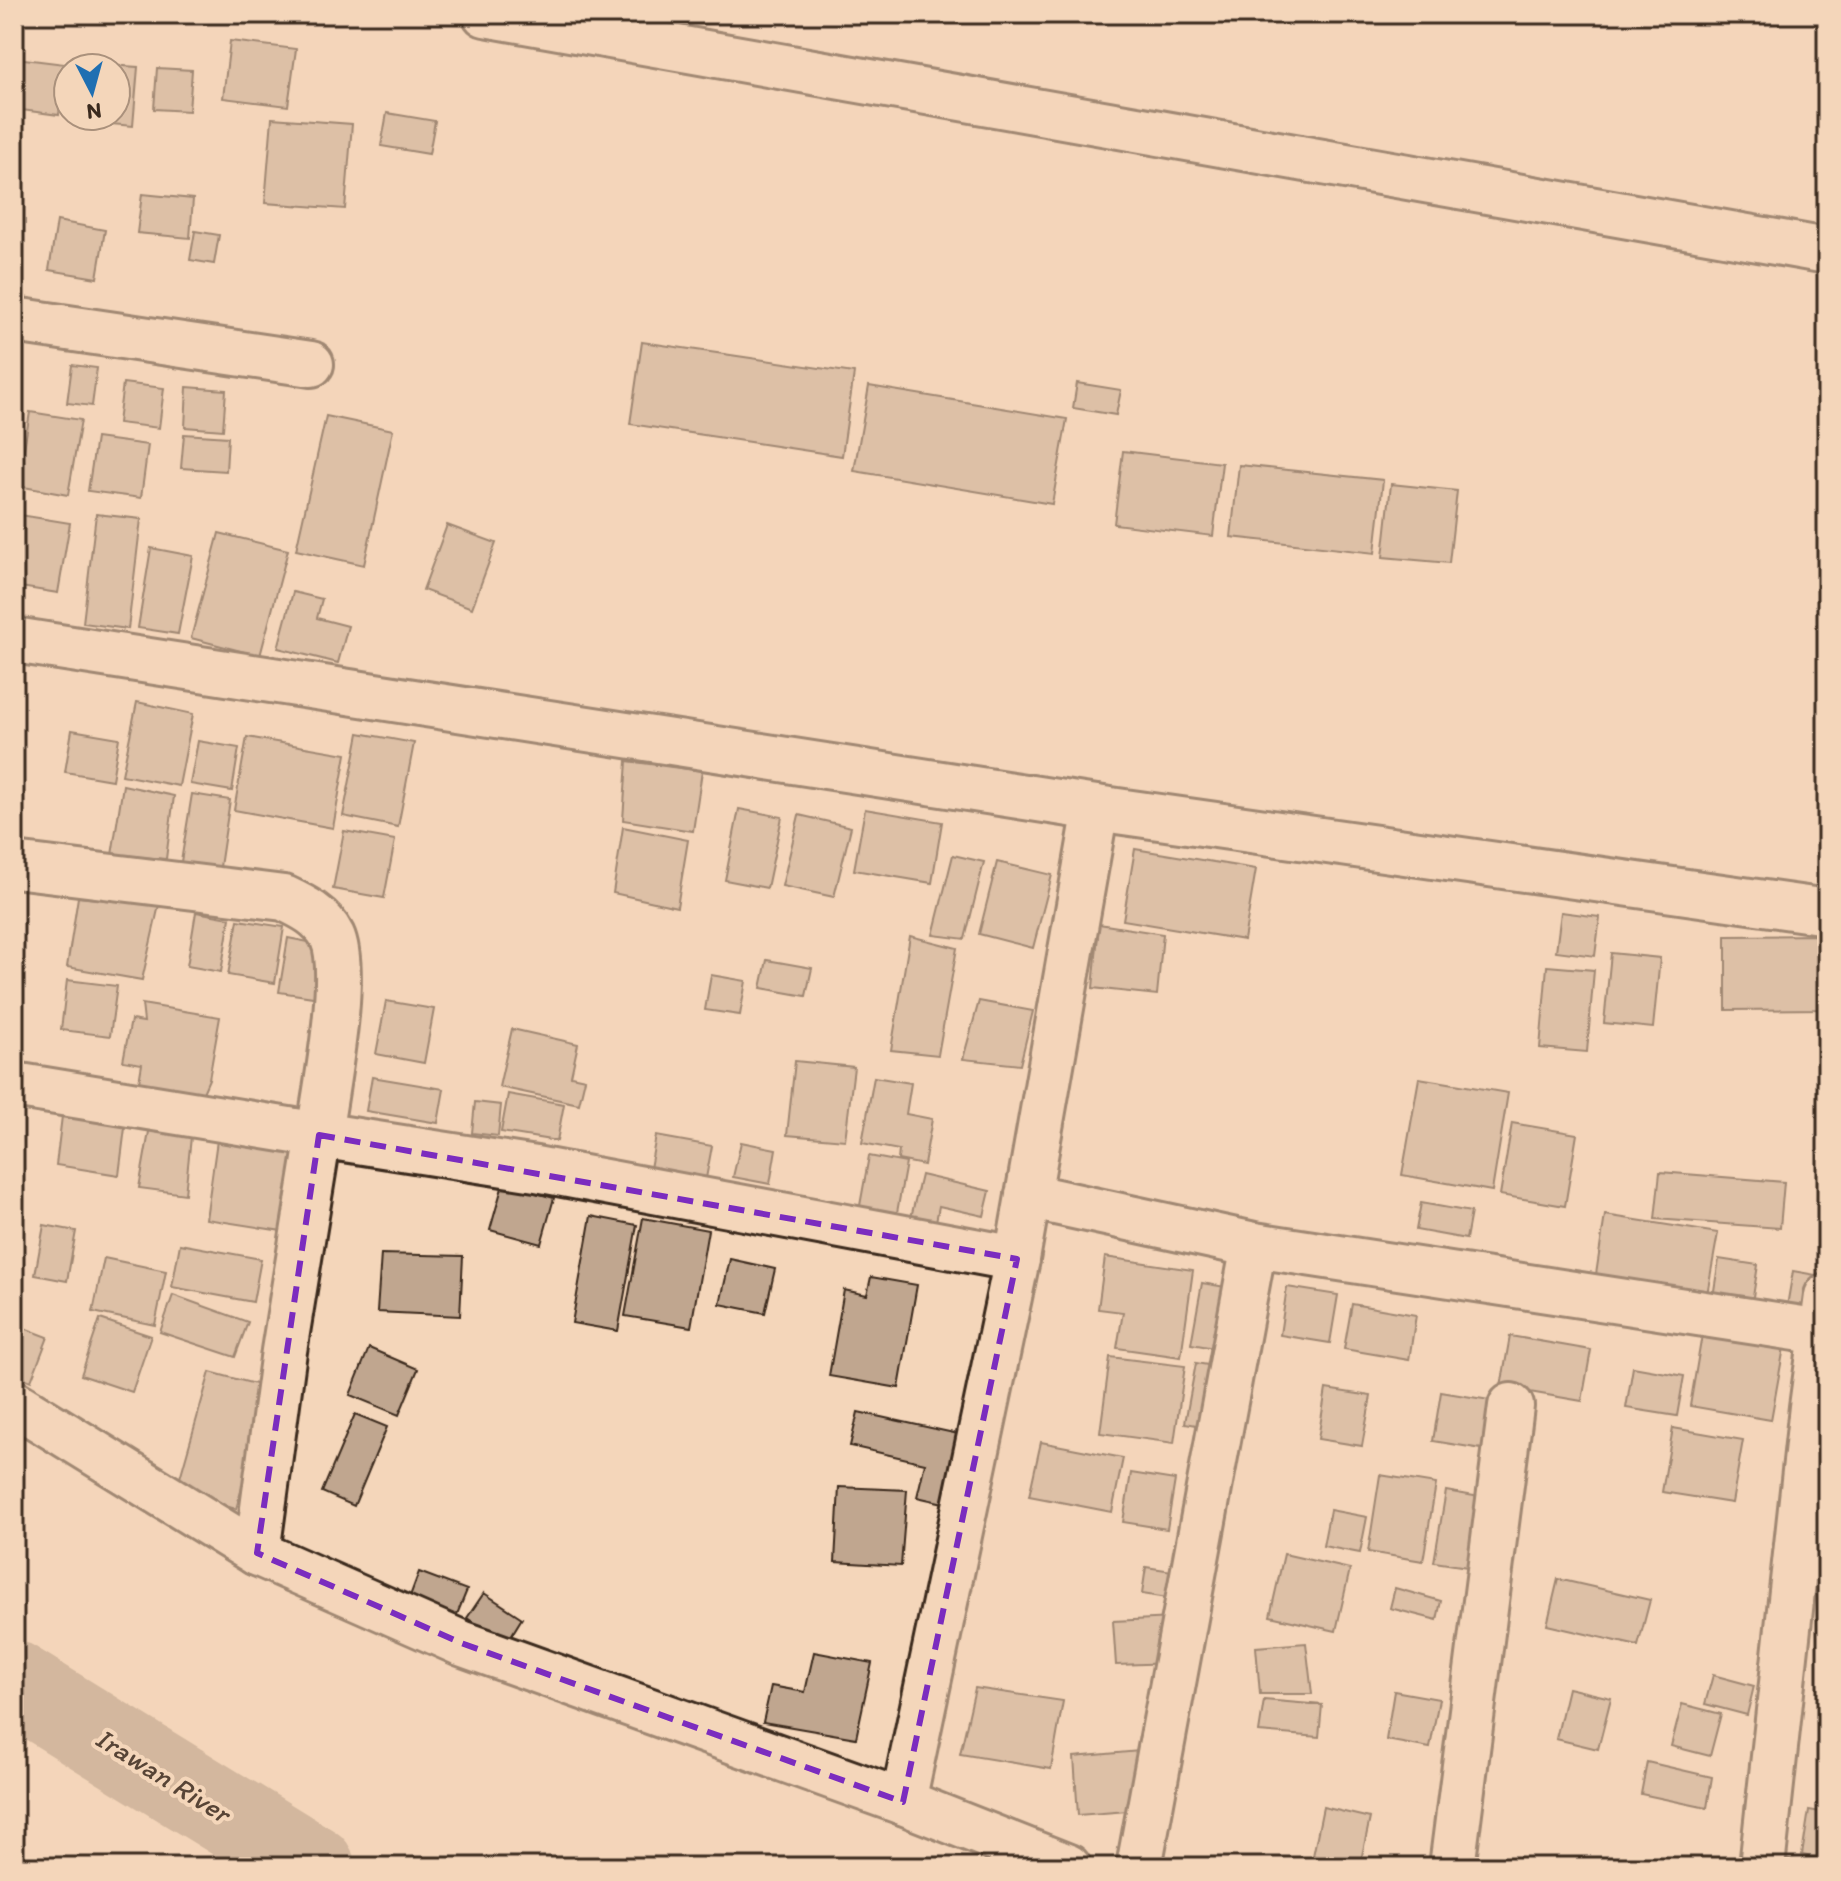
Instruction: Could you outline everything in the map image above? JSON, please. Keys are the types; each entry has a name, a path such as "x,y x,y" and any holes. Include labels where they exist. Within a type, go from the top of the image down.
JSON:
{"street":[{"path":"485,14 1827,251"},
{"path":"14,320 311,364"},
{"path":"14,640 1096,808 1827,912"},
{"path":"903,1802 1017,1259 1096,808"},
{"path":"14,865 284,898 314,912 332,937 339,974 319,1135 284,1351 257,1553"},
{"path":"14,1085 536,1169 1017,1259"},
{"path":"1028,1196 1254,1245 1825,1314 1819,1408 1762,1867"},
{"path":"1139,1867 1254,1245"},
{"path":"14,1403 257,1553 461,1643 903,1802 1068,1867"},
{"path":"1452,1867 1511,1406"}],"highlighted area":[{"path":"319,1135 1017,1259 903,1802 461,1643 257,1553"}],"building":[{"path":"230,41 296,49 288,106 223,98"},
{"path":"16,58 52,62 52,114 14,109"},
{"path":"132,67 138,67 132,126"},
{"path":"157,68 192,70 189,111 154,109"},
{"path":"387,113 435,121 429,154 381,146"},
{"path":"272,118 352,124 345,209 265,203"},
{"path":"142,194 193,199 190,238 137,233"},
{"path":"57,221 105,230 97,278 49,270"},
{"path":"195,231 219,235 214,264 190,260"},
{"path":"642,342 854,373 842,456 630,424"},
{"path":"72,365 97,368 92,406 67,403"},
{"path":"123,383 164,388 159,428 118,423"},
{"path":"1077,383 1121,390 1116,415 1073,408"},
{"path":"869,386 1067,419 1052,504 854,471"},
{"path":"187,387 226,390 223,430 185,427"},
{"path":"30,412 81,420 68,495 18,486"},
{"path":"326,416 393,430 364,565 296,550"},
{"path":"184,434 228,437 226,471 181,468"},
{"path":"96,438 148,445 141,498 88,491"},
{"path":"1123,451 1222,463 1213,536 1114,524"},
{"path":"1239,465 1383,480 1375,553 1231,537"},
{"path":"1391,484 1457,491 1449,563 1383,557"},
{"path":"14,514 70,523 58,593 14,586"},
{"path":"96,514 141,519 128,629 83,623"},
{"path":"447,525 496,543 472,608 423,590"},
{"path":"219,533 288,550 260,656 191,638"},
{"path":"151,548 193,556 178,634 138,628"},
{"path":"293,592 322,599 317,618 348,626 338,663 278,648"},
{"path":"137,702 193,714 179,786 122,775"},
{"path":"72,730 119,738 112,780 65,772"},
{"path":"359,733 414,743 398,827 343,816"},
{"path":"247,737 346,754 333,828 234,810"},
{"path":"198,741 239,748 232,791 190,784"},
{"path":"627,761 702,771 693,831 623,820"},
{"path":"123,785 174,796 166,859 112,855"},
{"path":"192,794 230,800 218,880 179,874"},
{"path":"739,809 782,817 767,888 725,880"},
{"path":"865,809 942,822 932,883 854,870"},
{"path":"799,815 851,827 834,897 782,886"},
{"path":"623,827 688,840 677,907 613,893"},
{"path":"344,831 395,840 384,898 333,889"},
{"path":"1135,849 1256,869 1244,940 1123,920"},
{"path":"953,855 984,862 965,939 933,935"},
{"path":"997,862 1052,875 1033,948 979,934"},
{"path":"78,897 159,905 142,980 67,967"},
{"path":"196,912 230,918 221,972 187,966"},
{"path":"1561,912 1600,917 1595,956 1556,951"},
{"path":"238,920 284,927 275,983 228,975"},
{"path":"1099,924 1163,934 1157,995 1093,988"},
{"path":"1827,935 1827,1009 1726,1010 1726,936"},
{"path":"910,936 957,948 938,1055 891,1050"},
{"path":"288,938 329,946 320,998 279,992"},
{"path":"1611,953 1660,958 1653,1028 1604,1023"},
{"path":"767,960 812,968 806,996 761,988"},
{"path":"1547,966 1594,970 1587,1052 1540,1048"},
{"path":"711,975 746,981 740,1015 705,1010"},
{"path":"67,980 117,986 110,1036 61,1030"},
{"path":"386,1001 434,1009 424,1063 376,1054"},
{"path":"979,1001 1033,1011 1020,1065 963,1059"},
{"path":"142,1004 220,1017 209,1079 202,1095 139,1082 142,1064 123,1061 131,1020 144,1022"},
{"path":"512,1029 578,1044 571,1076 585,1079 579,1104 499,1087"},
{"path":"795,1061 854,1067 845,1140 787,1135"},
{"path":"372,1077 444,1089 438,1123 366,1111"},
{"path":"874,1077 911,1083 906,1114 932,1119 924,1165 898,1160 899,1150 862,1143"},
{"path":"1419,1078 1508,1093 1492,1191 1402,1175"},
{"path":"508,1094 564,1104 557,1141 501,1132"},
{"path":"475,1102 501,1105 498,1136 472,1133"},
{"path":"63,1108 126,1120 119,1175 56,1165"},
{"path":"1512,1123 1577,1134 1565,1206 1500,1195"},
{"path":"150,1126 191,1137 185,1194 139,1188"},
{"path":"218,1133 296,1149 282,1231 206,1219"},
{"path":"656,1136 712,1146 704,1189 648,1179"},
{"path":"741,1142 776,1149 770,1184 733,1177"},
{"path":"869,1156 906,1163 896,1218 859,1211"},
{"path":"1660,1172 1784,1182 1780,1228 1655,1219"},
{"path":"921,1175 990,1191 984,1216 939,1206 934,1232 909,1226"},
{"path":"503,1184 554,1198 541,1244 490,1230"},
{"path":"1421,1203 1471,1212 1466,1239 1416,1230"},
{"path":"1605,1215 1718,1233 1706,1300 1595,1281"},
{"path":"591,1216 637,1225 618,1331 572,1323"},
{"path":"643,1218 708,1230 691,1327 625,1316"},
{"path":"44,1225 76,1231 67,1281 35,1275"},
{"path":"180,1244 261,1259 253,1302 172,1287"},
{"path":"381,1254 463,1256 460,1316 377,1312"},
{"path":"1105,1257 1193,1270 1181,1357 1117,1348 1123,1312 1098,1309"},
{"path":"104,1258 166,1271 155,1325 93,1312"},
{"path":"730,1259 775,1269 765,1313 720,1304"},
{"path":"1719,1259 1758,1265 1752,1303 1713,1297"},
{"path":"1793,1271 1827,1277 1821,1317 1786,1312"},
{"path":"871,1277 917,1285 899,1388 829,1376 844,1290 867,1295"},
{"path":"1202,1283 1243,1290 1232,1351 1191,1344"},
{"path":"1287,1287 1338,1295 1330,1343 1280,1335"},
{"path":"173,1295 248,1322 235,1357 160,1332"},
{"path":"1352,1304 1416,1315 1409,1360 1344,1349"},
{"path":"100,1319 151,1336 132,1392 81,1375"},
{"path":"1704,1323 1786,1336 1771,1420 1690,1406"},
{"path":"19,1326 48,1337 31,1381 14,1374 14,1340"},
{"path":"1510,1336 1591,1350 1582,1401 1501,1387"},
{"path":"369,1348 418,1369 399,1415 350,1395"},
{"path":"1110,1357 1185,1366 1174,1443 1100,1433"},
{"path":"1196,1363 1226,1368 1214,1428 1185,1423"},
{"path":"1633,1367 1684,1376 1677,1416 1626,1408"},
{"path":"210,1372 270,1388 236,1509 176,1492"},
{"path":"1326,1389 1371,1396 1362,1446 1318,1439"},
{"path":"1441,1392 1496,1401 1488,1450 1433,1441"},
{"path":"858,1412 963,1435 948,1504 917,1497 925,1463 850,1446"},
{"path":"355,1414 387,1427 354,1506 322,1492"},
{"path":"1673,1428 1743,1440 1732,1503 1662,1492"},
{"path":"1041,1442 1123,1458 1112,1512 1029,1496"},
{"path":"1131,1473 1175,1480 1167,1529 1123,1522"},
{"path":"1380,1475 1436,1484 1423,1561 1368,1552"},
{"path":"839,1487 907,1490 901,1566 835,1562"},
{"path":"1446,1491 1480,1497 1468,1567 1434,1562"},
{"path":"1330,1510 1367,1517 1360,1553 1323,1546"},
{"path":"1284,1554 1350,1569 1336,1631 1270,1616"},
{"path":"1146,1567 1179,1572 1174,1599 1142,1594"},
{"path":"419,1572 467,1590 456,1617 409,1599"},
{"path":"1558,1579 1650,1600 1638,1646 1547,1625"},
{"path":"1395,1588 1441,1601 1437,1620 1390,1608"},
{"path":"484,1593 522,1618 506,1644 467,1618"},
{"path":"1173,1618 1173,1663 1116,1665 1113,1621"},
{"path":"1306,1643 1312,1694 1260,1694 1256,1647"},
{"path":"814,1652 872,1663 856,1738 763,1722 771,1686 805,1692"},
{"path":"1713,1675 1754,1686 1747,1715 1705,1704"},
{"path":"975,1688 1063,1701 1051,1769 960,1754"},
{"path":"1568,1688 1611,1698 1598,1749 1556,1739"},
{"path":"1394,1691 1439,1699 1430,1748 1386,1740"},
{"path":"1264,1700 1322,1705 1319,1737 1259,1732"},
{"path":"1682,1704 1721,1714 1710,1756 1671,1746"},
{"path":"1139,1751 1140,1810 1078,1815 1074,1757"},
{"path":"1647,1762 1712,1777 1707,1808 1641,1794"},
{"path":"1323,1807 1370,1818 1360,1865 1313,1856"},
{"path":"1809,1810 1827,1813 1827,1860 1802,1855"},
{"path":"1779,1858 1827,1866 1827,1867 1777,1867"}],"waterway":[{"name":"Irawan River","path":"14,1683 313,1867"}]}
